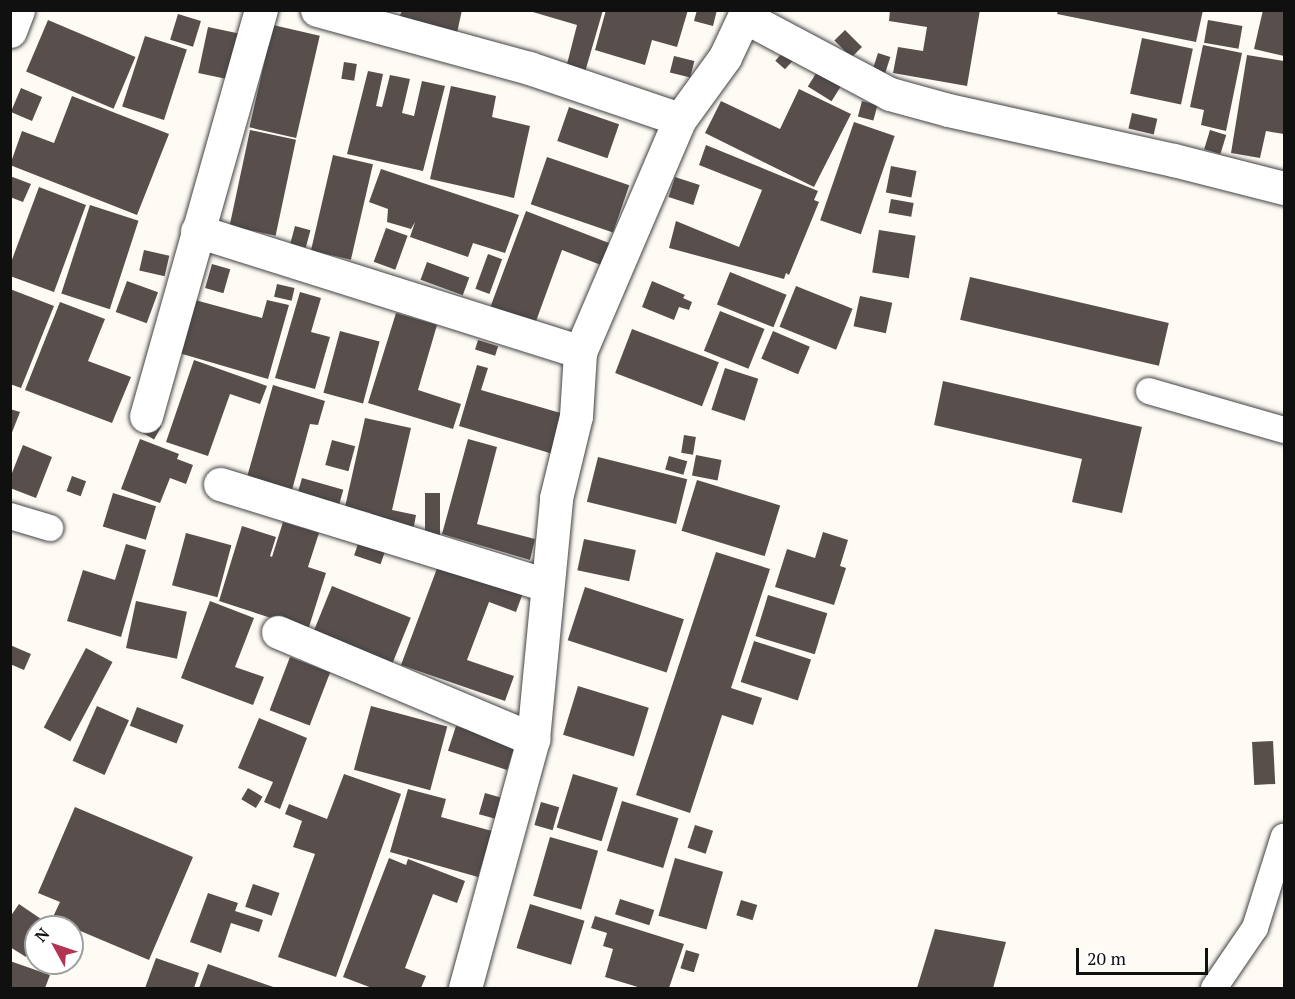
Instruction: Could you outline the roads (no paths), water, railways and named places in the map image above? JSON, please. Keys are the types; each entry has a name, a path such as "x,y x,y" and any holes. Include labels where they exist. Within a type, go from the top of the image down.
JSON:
{"street":[{"path":"10,31 18,10"},
{"path":"146,417 261,10"},
{"path":"317,10 529,68 680,119"},
{"path":"465,988 533,739 556,498 576,416 580,352 680,119 725,57 746,14 822,60 890,94 948,110 1174,160 1284,188"},
{"path":"197,231 580,352"},
{"path":"220,484 547,585"},
{"path":"278,632 533,739"}],"lane":[{"path":"1149,392 1284,430"},
{"path":"10,516 50,528"},
{"path":"1214,988 1255,928 1284,836"}]}
